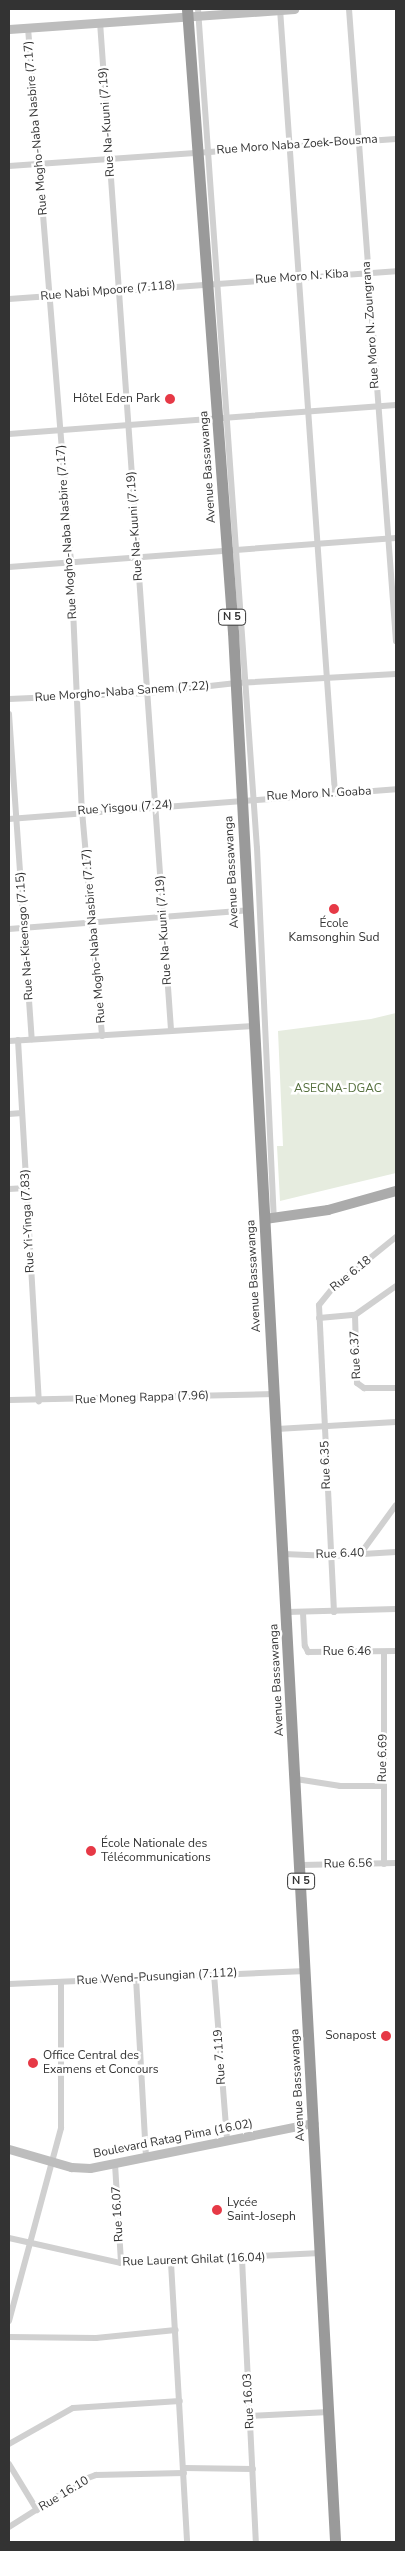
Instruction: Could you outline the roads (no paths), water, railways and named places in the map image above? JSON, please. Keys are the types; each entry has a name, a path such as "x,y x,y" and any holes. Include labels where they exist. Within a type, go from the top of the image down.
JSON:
{"highway":[{"name":"Avenue Bassawanga","path":"193,12 223,416 240,683 246,798 248,910 254,1026 269,1219 275,1394 330,2412 334,2542"}],"main road":[{"path":"269,1219 328,1210 396,1191"}],"street":[{"path":"280,9 334,793"},
{"path":"9,29 193,12 294,9"},
{"name":"Rue Moro N. Zoungrana","path":"349,9 357,141 396,641"},
{"name":"Rue Na-Kuuni (7.19)","path":"100,22 171,1030"},
{"name":"Rue Mogho-Naba Nasbire (7.17)","path":"28,28 71,563 82,811 102,1036"},
{"name":"Rue Moro Naba Zoek-Bousma","path":"9,166 396,139"},
{"name":"Rue Moro N. Kiba","path":"213,282 396,271"},
{"name":"Rue Nabi Mpoore (7.118)","path":"9,300 213,282"},
{"path":"9,434 223,416 396,405"},
{"path":"9,567 396,538"},
{"name":"Rue Morgho-Naba Sanem (7.22)","path":"9,699 147,693 240,683 327,680 396,674"},
{"name":"Rue Na-Kieensgo (7.15)","path":"9,714 26,928 32,1040"},
{"name":"Rue Moro N. Goaba","path":"246,798 396,790"},
{"path":"246,798 269,1219"},
{"name":"Rue Yisgou (7.24)","path":"9,819 82,811 246,798"},
{"path":"9,929 248,910"},
{"path":"9,1041 254,1026"},
{"name":"Rue Yi-Yinga (7.83)","path":"18,1040 39,1401"},
{"path":"9,1114 22,1113"},
{"path":"9,1189 26,1188"},
{"name":"Rue 6.18","path":"319,1318 322,1298 396,1237"},
{"path":"319,1318 355,1315 396,1286"},
{"name":"Rue 6.37","path":"355,1315 357,1383 364,1388 396,1388"},
{"name":"Rue 6.35","path":"319,1318 334,1612"},
{"name":"Rue Moneg Rappa (7.96)","path":"9,1400 39,1401 275,1394"},
{"path":"277,1429 324,1424 396,1422"},
{"path":"361,1553 396,1505"},
{"name":"Rue 6.40","path":"284,1554 330,1556 396,1552"},
{"path":"287,1612 396,1609"},
{"name":"Rue 6.46","path":"303,1613 304,1646 308,1652 396,1651"},
{"name":"Rue 6.69","path":"384,1652 384,1864"},
{"path":"296,1779 340,1786 383,1786"},
{"name":"Rue 6.56","path":"301,1865 396,1863"},
{"name":"Rue Wend-Pusungian (7.112)","path":"9,1984 306,1971"},
{"name":"Rue 7.119","path":"214,1974 227,2141"},
{"path":"136,1978 146,2158"},
{"path":"9,2321 60,2128 60,1982"},
{"name":"Boulevard Ratag Pima (16.02)","path":"9,2149 82,2169 146,2158 314,2123"},
{"name":"Rue 16.07","path":"115,2164 121,2263"},
{"name":"Rue Laurent Ghilat (16.04)","path":"9,2238 121,2263 171,2263 321,2253"},
{"name":"Rue 16.03","path":"242,2259 256,2542"},
{"path":"171,2263 187,2542"},
{"path":"9,2337 96,2338 176,2330"},
{"path":"9,2444 73,2408 180,2401"},
{"path":"250,2416 330,2412"},
{"path":"9,2464 38,2510"},
{"name":"Rue 16.10","path":"9,2526 38,2510 85,2479 96,2475 184,2470 253,2469"}],"place":[{"name":"Hôtel Eden Park","path":"170,399"},
{"name":"École Kamsonghin Sud","path":"334,909"},
{"name":"École Nationale des Télécommunications","path":"91,1851"},
{"name":"Sonapost","path":"386,2036"},
{"name":"Office Central des Examens et Concours","path":"33,2063"},
{"name":"Lycée Saint-Joseph","path":"217,2210"}],"park label":[{"name":"ASECNA-DGAC","path":"338,1089"}]}
